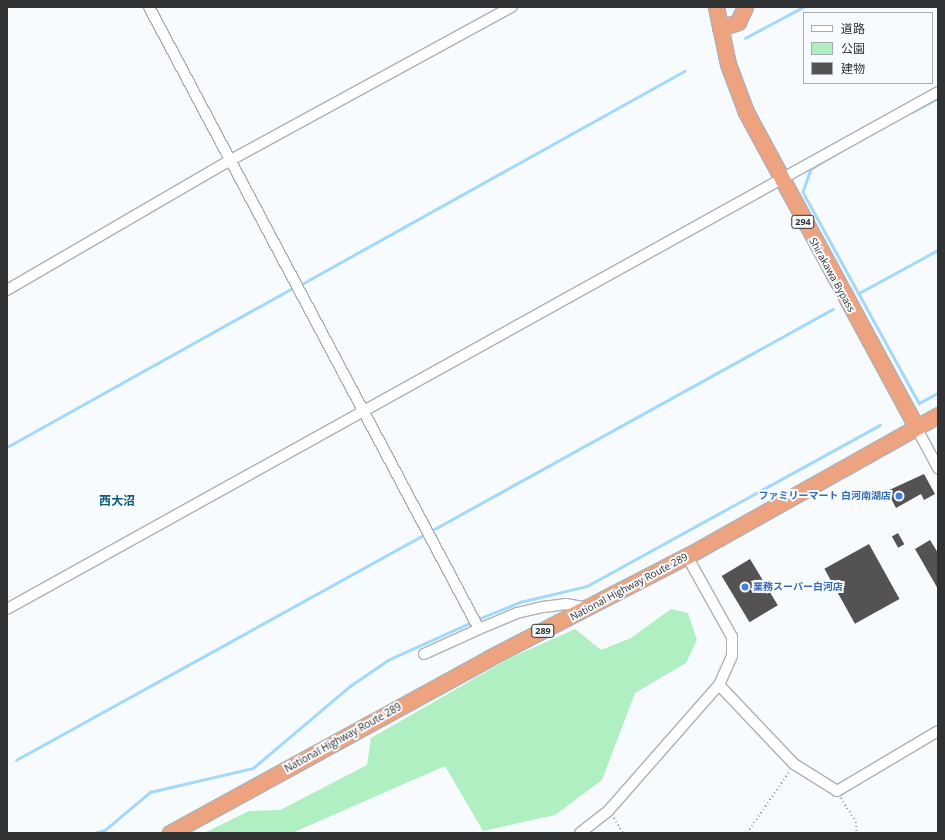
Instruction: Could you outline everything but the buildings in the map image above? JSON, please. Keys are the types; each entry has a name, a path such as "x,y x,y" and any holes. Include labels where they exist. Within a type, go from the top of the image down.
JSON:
{"highway":[{"name":"Shirakawa Bypass","path":"716,7 728,64 746,112 779,179 916,427"},
{"path":"720,28 738,22 745,7"},
{"name":"National Highway Route 289","path":"170,833 491,657 590,608 687,556 938,415"}],"street":[{"path":"149,7 228,161 362,414 479,629"},
{"path":"7,290 228,161 512,7"},
{"path":"7,609 362,414 779,179 938,92"},
{"path":"916,427 938,468"},
{"path":"580,833 609,810 719,685 732,656 732,637 687,556"},
{"path":"424,654 517,613 566,604 590,608"},
{"path":"719,685 794,764 837,791 938,731"}],"path":[{"path":"747,833 794,764"},
{"path":"837,791 856,822 857,833"},
{"path":"609,810 623,833"}],"green space":[{"path":"671,609 688,613 697,640 686,663 635,693 602,780 555,815 483,831 445,766 292,833 204,833 249,811 280,810 367,765 371,738 510,658 575,629 601,650 631,638"}],"waterway":[{"path":"745,38 803,7"},
{"path":"300,285 684,71"},
{"path":"912,112 938,98"},
{"path":"843,150 811,169 803,192 919,403 938,393"},
{"path":"859,293 938,250"},
{"path":"7,447 295,287"},
{"path":"429,532 833,309"},
{"path":"476,620 520,602 587,586 880,425"},
{"path":"16,760 425,534"},
{"path":"94,833 105,830 150,792 253,768 350,686 388,660 472,622"}],"place":[{"name":"ファミリーマート 白河南湖店","path":"899,496"},
{"name":"業務スーパー白河店","path":"745,587"}],"district":[{"name":"西大沼","path":"117,501"}]}
